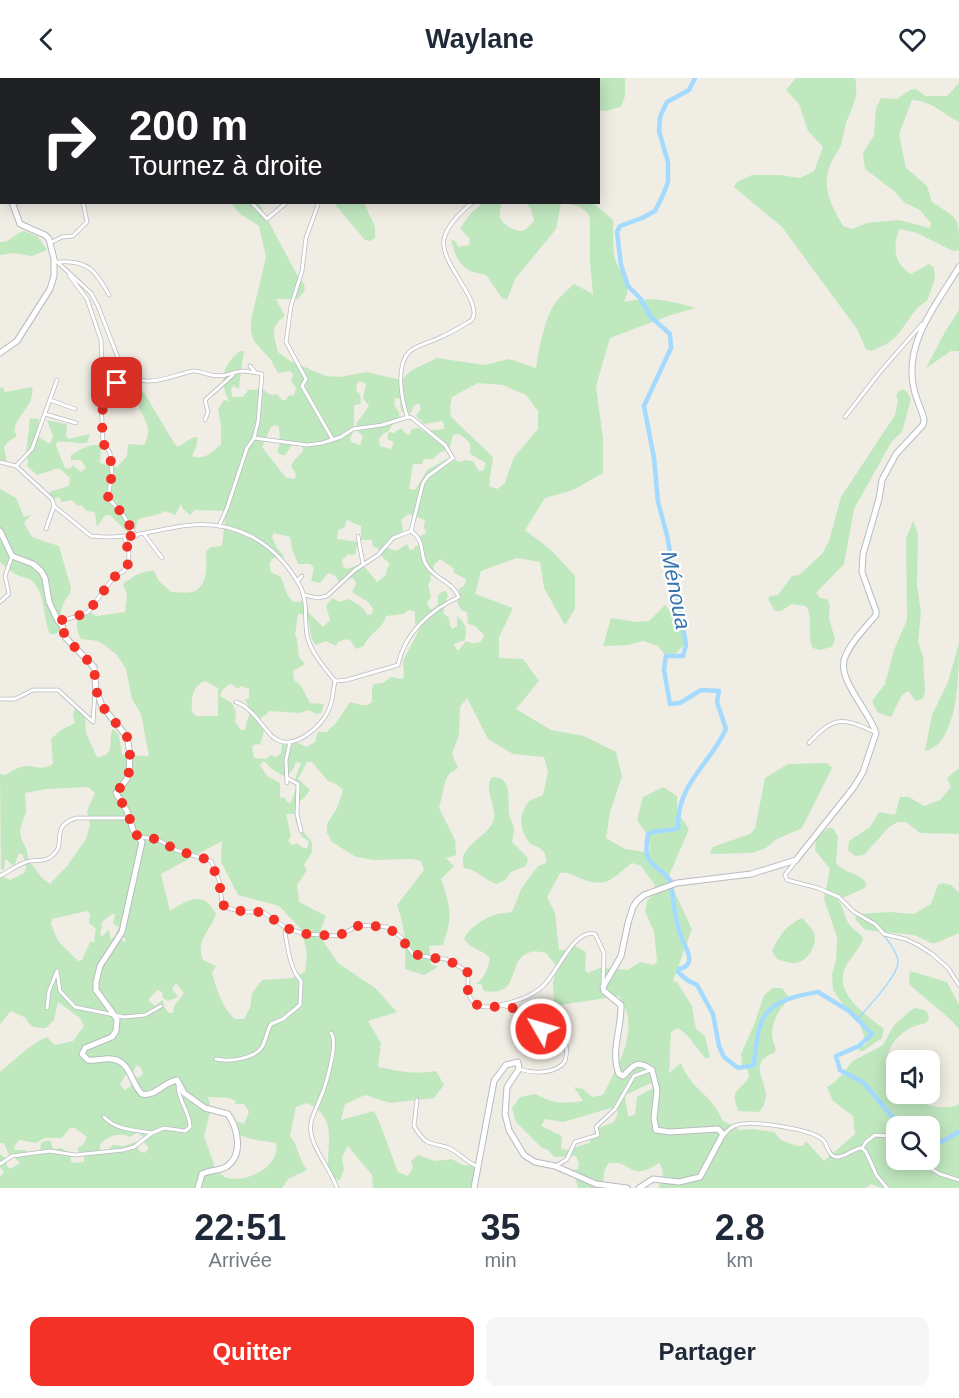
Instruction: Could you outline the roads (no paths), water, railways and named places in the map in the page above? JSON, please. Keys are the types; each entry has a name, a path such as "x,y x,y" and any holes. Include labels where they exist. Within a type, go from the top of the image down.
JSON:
{"street":[{"path":"0,353 17,341 50,289 56,261 46,236 20,224 14,204"},
{"path":"50,243 62,237 73,236 87,222 83,204"},
{"path":"253,204 267,219 285,204"},
{"path":"318,204 306,238 302,272 291,306 286,342 306,379 302,386 333,440"},
{"path":"411,531 423,483 434,471 453,458 445,445 408,417 401,380 405,357 412,350 443,336 472,320 475,316 474,305 462,286 444,244 445,236 471,204"},
{"path":"56,261 91,293 120,363 133,377 159,381 193,371 224,377 237,372 252,371 262,374 258,422 254,438 247,448 219,526"},
{"path":"56,261 72,261 87,266 99,276 109,295"},
{"path":"63,267 87,299 101,340 102,442 110,453 112,473 108,498 122,513 136,536"},
{"path":"959,267 915,342 911,364 913,388 924,420 923,425 896,454 882,480 863,554 862,572 876,615 847,652 843,666 849,686 862,705 876,733 863,772 854,787 785,875 787,880 818,888 839,897 854,912 875,924 884,934 915,942 948,968 959,986"},
{"path":"845,417 880,372 929,316"},
{"path":"250,366 256,373"},
{"path":"205,420 208,412 205,399 237,372"},
{"path":"103,389 133,377"},
{"path":"16,466 32,449 57,380"},
{"path":"50,400 75,408"},
{"path":"45,414 75,423"},
{"path":"254,438 307,445 333,440 353,429 382,425 408,417"},
{"path":"0,462 16,466 52,499 54,506 91,536 136,536 184,526 219,526 247,533 260,540 297,581 304,595 307,638 312,649 335,681 329,709 324,717 308,734 290,742 280,742 273,737 247,707 236,702"},
{"path":"46,529 54,506"},
{"path":"0,531 12,556 33,564 41,571 45,578 50,602 62,625 65,637 94,667 96,690 102,706 122,729 130,746 127,779 116,793 127,811 135,834 142,842 122,932 100,966 96,981 96,990 116,1014 117,1025 114,1035 85,1048 82,1054 85,1059 113,1059 122,1062 136,1089 144,1095 151,1094 169,1082 177,1080"},
{"path":"304,595 318,598 327,596 363,564 378,555 393,538 411,531"},
{"path":"335,681 347,680 398,665 407,641 422,622 439,607 459,597 450,584 427,567 420,538 411,531"},
{"path":"144,534 162,558"},
{"path":"58,621 88,612 114,577 124,571 128,564 129,553 124,536"},
{"path":"358,536 363,564"},
{"path":"0,602 9,594 5,576 12,556"},
{"path":"297,581 302,576"},
{"path":"0,699 15,699 33,690 58,690 93,722 96,682"},
{"path":"809,743 823,728 838,720 856,723 876,733"},
{"path":"287,783 286,760 290,742"},
{"path":"286,778 298,784 297,814 301,831"},
{"path":"0,876 26,862 47,860 55,854 59,845 59,833 70,820 129,818"},
{"path":"135,834 143,838 162,841 176,850 209,860 218,875 222,903 225,907 245,912 263,912 286,928 305,934 334,936 360,925 390,928 413,954 446,959 467,971 468,994 474,1002 485,1007 524,999 540,989 554,976 558,964 573,945 584,934 595,934 603,949 604,991 621,1005 617,1051 619,1074 623,1076 637,1064 644,1064 652,1070 657,1090 654,1118 656,1130 670,1132 718,1129 722,1137"},
{"path":"603,986 621,956 633,907 644,895 677,883 751,874 796,860"},
{"path":"216,1059 228,1060 255,1054 262,1046 272,1024 283,1019 300,1005 301,981 292,964 286,928"},
{"path":"47,1008 49,991 57,971 60,991 75,1007 124,1017 145,1015 161,1006"},
{"path":"499,1005 515,1009 532,1024 559,1035 566,1046 566,1061 558,1069 538,1071 519,1069"},
{"path":"331,1033 334,1036 333,1051 310,1129 337,1188"},
{"path":"474,1188 494,1081 506,1065 518,1062 519,1069 507,1087 505,1114 509,1130 524,1155 535,1162 555,1166 596,1184 627,1188"},
{"path":"555,1166 567,1159 575,1142 598,1135 596,1127 615,1109 634,1076 652,1070"},
{"path":"0,1164 12,1156 50,1151 75,1155 123,1150 134,1147 152,1133 164,1128 185,1131 190,1127 190,1120 178,1095 177,1080"},
{"path":"177,1080 184,1094 205,1108 228,1114 237,1132 237,1143 232,1161 222,1169 202,1174 198,1188"},
{"path":"417,1100 414,1126 419,1134 428,1142 448,1147 466,1158 472,1165 477,1166"},
{"path":"104,1117 111,1124 119,1127 152,1133"},
{"path":"639,1188 653,1179 679,1182 700,1177 722,1137 736,1125 777,1126 816,1136 823,1140 830,1154 835,1157 862,1148"},
{"path":"862,1148 875,1135 886,1136"},
{"path":"862,1148 877,1176 887,1188"},
{"path":"933,1170 959,1180"}],"waterway":[{"name":"Ménoua","path":"695,78 689,90 667,102 660,117 659,131 668,162 668,182 655,211 620,226 617,232 621,265 628,286 640,298 651,317 670,334 671,348 644,406 654,458 658,502 667,535 686,645 683,656 666,656 664,670 670,704 680,703 701,690 719,691 717,702 726,729 688,787 679,812 678,828 648,834 648,858 671,881 678,925 689,958 687,965 678,972 697,985 713,1014 719,1046 724,1057 738,1068 754,1065 759,1031 766,1014 783,1001 818,992 849,1011 872,1034 859,1046 836,1056 840,1070 864,1083 892,1116"},
{"path":"858,1019 889,982 897,967 896,954 884,935"},
{"name":"Ménoua","path":"940,1142 959,1132"}]}
